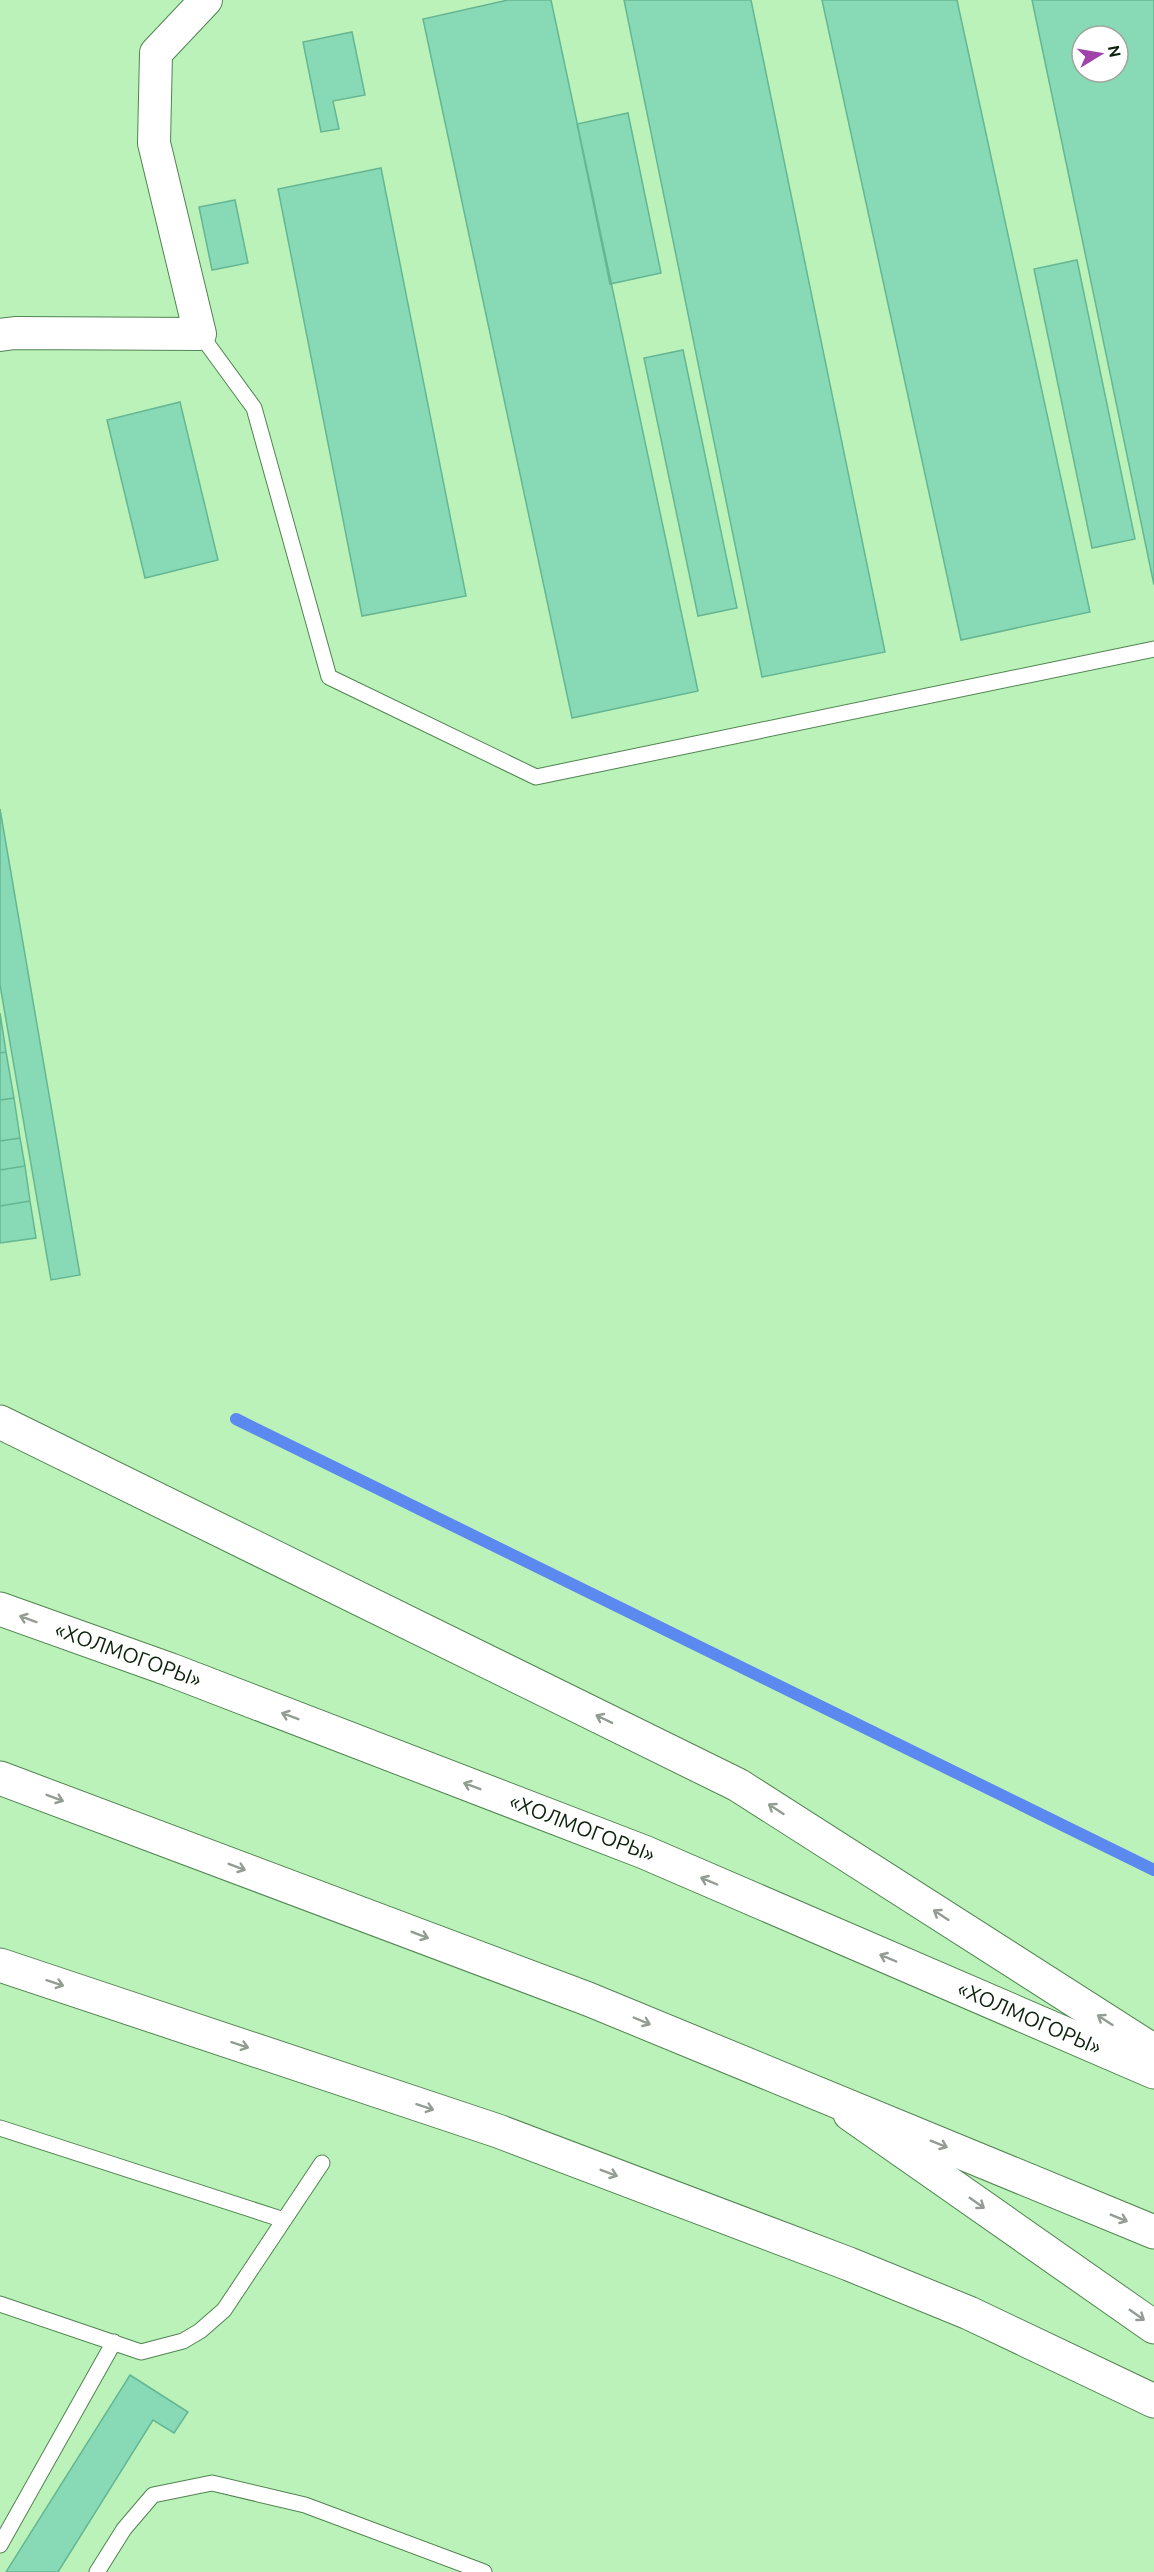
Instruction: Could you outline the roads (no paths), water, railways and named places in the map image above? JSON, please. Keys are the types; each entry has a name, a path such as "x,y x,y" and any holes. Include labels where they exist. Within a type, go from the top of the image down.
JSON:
{"main road":[{"path":"0,1422 738,1785 1154,2051"},
{"name":"«ХОЛМОГОРЫ»","path":"0,1609 171,1670 644,1852 1154,2072"},
{"path":"0,1778 588,1999 1154,2232"},
{"path":"0,1965 498,2131 849,2264 969,2313 1154,2401"},
{"path":"826,2098 1154,2327"}],"street":[{"path":"0,335 15,333 200,334 154,143 156,53 207,0"}],"lane":[{"path":"200,334 254,408 329,677 536,777 1154,649"},
{"path":"0,2128 284,2220"},
{"path":"0,2304 141,2352 162,2349 200,2331 224,2310 322,2163"},
{"path":"0,2545 114,2342"},
{"path":"97,2572 124,2529 153,2495 212,2483 305,2505 484,2572"}],"waterway":[{"path":"236,1419 1154,1870"}]}
